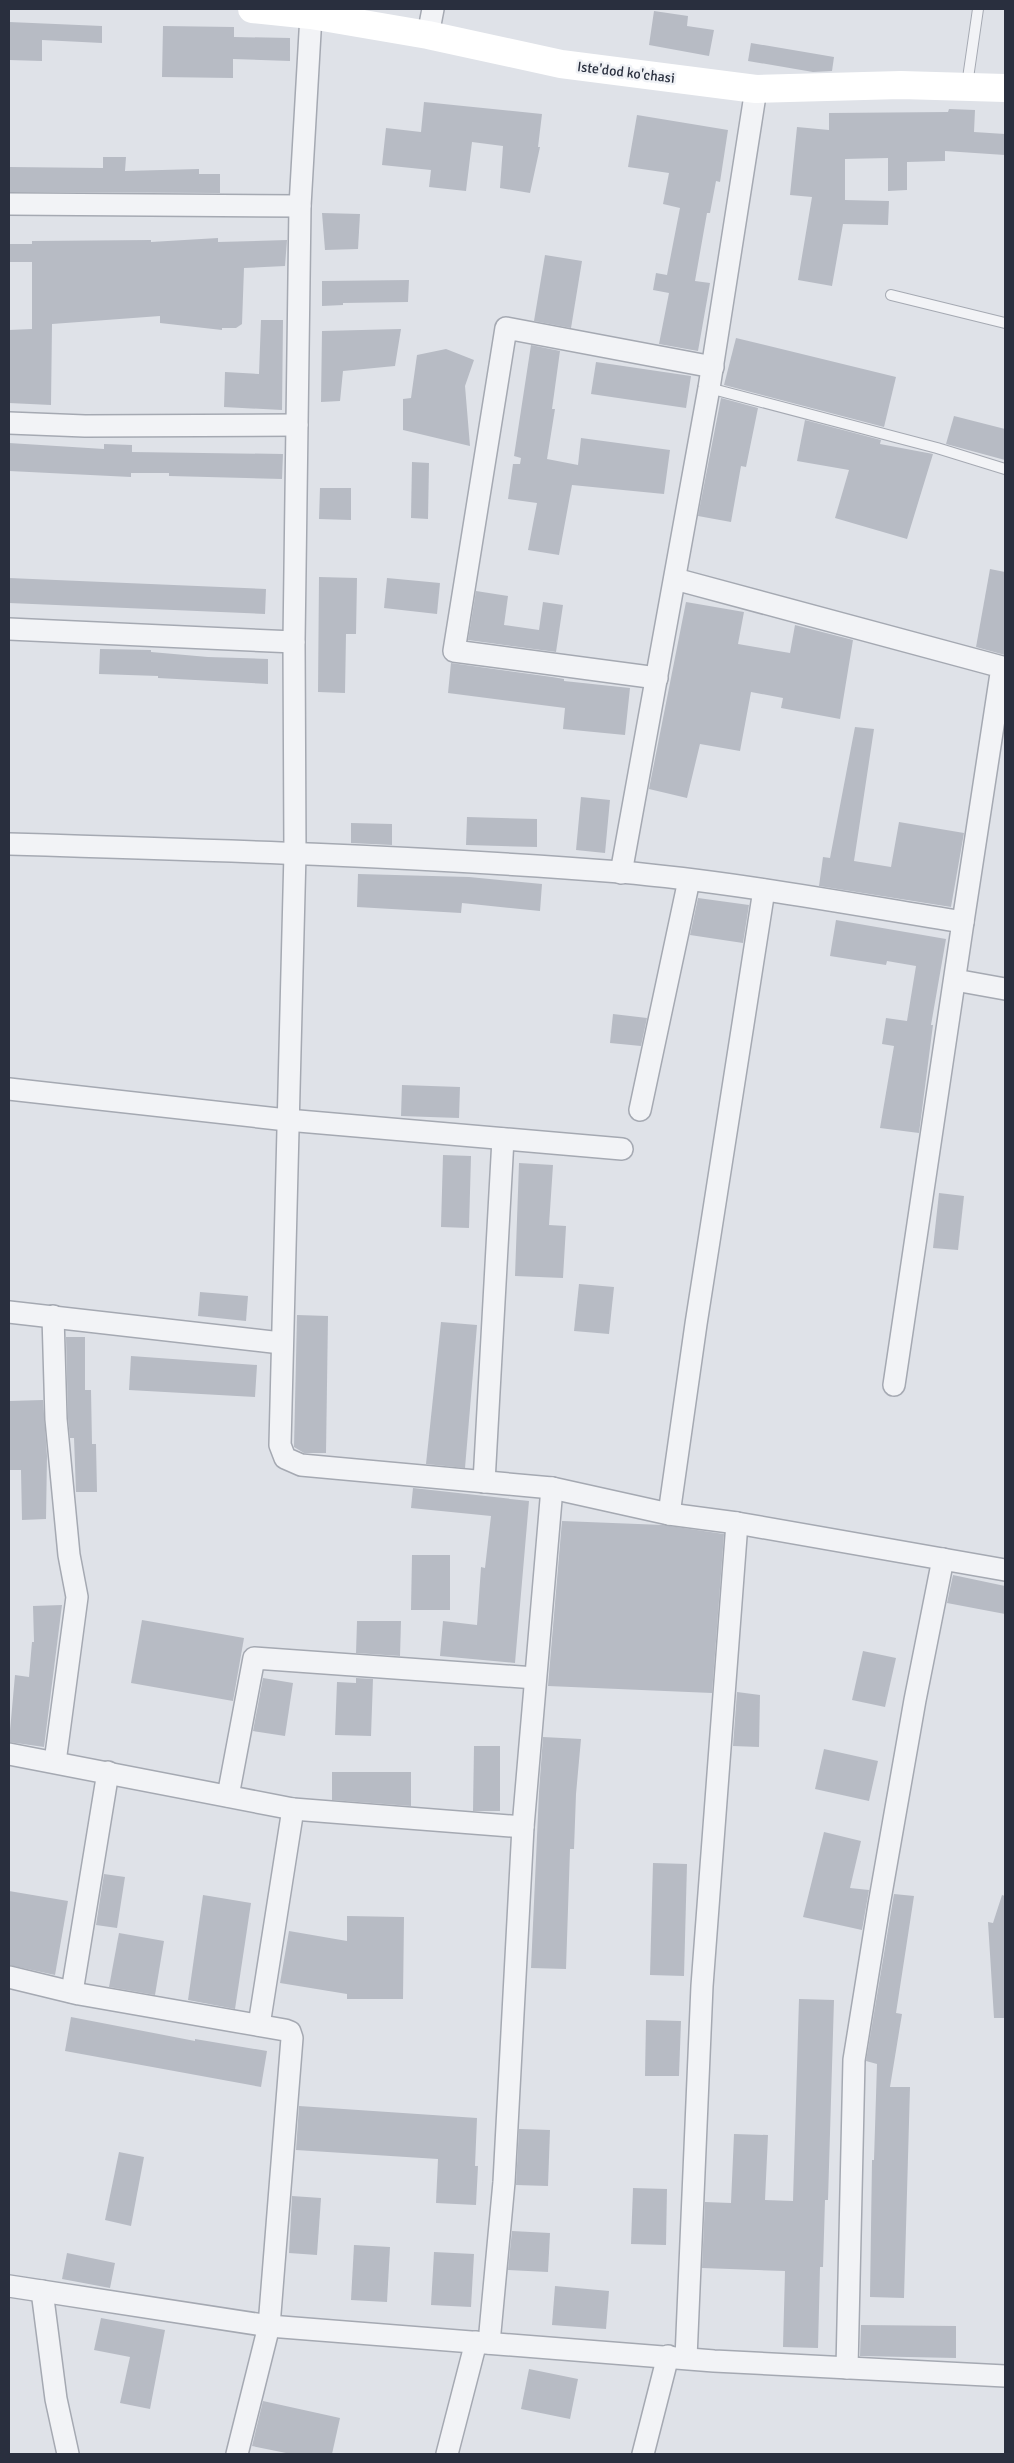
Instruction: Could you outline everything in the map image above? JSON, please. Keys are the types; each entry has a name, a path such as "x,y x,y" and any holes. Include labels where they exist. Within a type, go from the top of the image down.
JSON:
{"street":[{"name":"Iste'dod ko'chasi","path":"252,9 312,15 431,22 561,64 756,89 901,85 1005,88"},
{"path":"312,15 300,206 294,642 295,853 281,1343 280,1445 285,1458 302,1465 552,1488 669,1514 737,1523 1005,1570"},
{"path":"621,872 713,367 756,89"},
{"path":"9,204 300,206"},
{"path":"657,678 454,651 506,328 713,367"},
{"path":"9,423 85,426 297,425"},
{"path":"675,579 1004,667 894,1385"},
{"path":"9,629 294,642"},
{"path":"9,844 295,853 621,872 764,890 964,922"},
{"path":"640,1110 689,880"},
{"path":"669,1514 764,890"},
{"path":"955,980 1005,989"},
{"path":"9,1090 287,1120 622,1149"},
{"path":"484,1482 502,1139"},
{"path":"9,1312 281,1343"},
{"path":"53,1316 56,1419 69,1555 77,1597 55,1762"},
{"path":"447,2454 483,2342 504,2182 523,1827 552,1488"},
{"path":"643,2454 677,2357 702,1986 737,1523"},
{"path":"847,2368 854,2060 882,1885 943,1559"},
{"path":"228,1796 254,1658 536,1678"},
{"path":"9,1754 293,1809 523,1827"},
{"path":"72,1992 108,1772"},
{"path":"259,2025 293,1809"},
{"path":"9,1977 72,1992 290,2032 292,2038 269,2326 237,2454"},
{"path":"9,2286 269,2326 677,2357 1005,2376"},
{"path":"42,2291 56,2399 68,2454"}],"lane":[{"path":"966,88 978,9"},
{"path":"891,295 1005,323"},
{"path":"709,388 937,448 1005,469"}],"building":[{"path":"654,11 688,16 687,26 714,30 709,56 649,45"},
{"path":"9,22 102,26 102,43 42,40 42,61 9,60"},
{"path":"163,26 234,27 234,37 290,38 290,61 233,59 233,78 162,77"},
{"path":"751,43 834,57 832,71 813,72 748,61"},
{"path":"424,102 542,114 538,147 540,147 530,193 500,188 503,146 472,142 466,191 429,187 431,170 382,165 386,128 421,132"},
{"path":"949,109 975,110 974,132 1005,134 1005,155 945,151 945,161 907,162 907,190 888,191 888,158 845,159 845,200 889,201 888,225 843,224 832,286 798,280 812,197 790,195 797,127 829,130 829,113 948,112"},
{"path":"637,115 728,130 720,182 716,181 710,213 707,213 695,281 710,283 698,351 659,344 669,293 653,290 656,273 667,275 680,208 663,204 669,173 628,167"},
{"path":"103,157 126,157 125,171 199,169 199,174 220,174 220,193 9,192 9,167 103,168"},
{"path":"322,213 360,214 358,249 325,250"},
{"path":"218,238 218,242 287,240 285,266 244,268 242,324 236,328 222,328 222,330 160,323 160,316 52,324 51,405 9,403 9,330 32,329 32,262 9,262 9,244 32,244 32,241 151,240 151,242"},
{"path":"545,255 582,261 571,328 534,321"},
{"path":"409,280 408,302 343,303 343,305 322,306 322,281"},
{"path":"261,320 283,320 282,410 224,407 225,372 259,374"},
{"path":"401,329 395,366 343,371 340,401 321,402 322,331"},
{"path":"736,338 896,377 884,427 724,385"},
{"path":"531,345 560,351 552,409 555,409 547,459 578,465 581,438 670,450 664,494 572,485 559,555 528,550 537,503 508,499 513,464 520,464 521,458 514,456"},
{"path":"446,349 474,360 465,386 470,446 403,430 403,399 411,398 417,355"},
{"path":"596,362 691,376 686,408 591,394"},
{"path":"721,398 758,408 746,467 741,466 731,522 698,516"},
{"path":"954,416 1005,429 1005,460 946,444"},
{"path":"805,420 881,440 880,444 933,454 907,539 835,518 849,470 797,461"},
{"path":"9,443 104,449 104,444 132,445 132,452 283,454 282,479 169,476 169,473 131,473 131,477 9,471"},
{"path":"412,462 429,463 428,519 411,518"},
{"path":"320,488 351,488 351,520 319,519"},
{"path":"990,569 1005,572 1005,655 976,647"},
{"path":"319,577 357,578 356,634 346,634 345,693 318,692"},
{"path":"9,578 266,589 265,614 9,603"},
{"path":"387,578 440,583 437,614 384,608"},
{"path":"476,591 508,596 504,625 539,630 543,602 563,605 556,652 468,640"},
{"path":"686,602 744,612 738,644 790,653 795,625 853,640 840,719 781,708 783,698 751,692 740,751 700,744 687,798 649,789"},
{"path":"100,649 151,650 151,652 208,657 268,659 268,684 99,674"},
{"path":"451,663 552,677 564,679 564,681 630,688 625,735 563,729 565,708 448,693"},
{"path":"855,727 874,729 854,861 891,867 899,822 964,833 951,907 819,886 823,857 830,858"},
{"path":"581,797 610,800 605,853 576,850"},
{"path":"467,817 537,819 537,847 466,845"},
{"path":"351,823 392,824 392,845 351,843"},
{"path":"358,874 469,877 542,884 540,911 462,903 461,913 357,907"},
{"path":"698,898 749,905 743,943 690,935"},
{"path":"836,920 946,939 931,1025 933,1025 919,1133 880,1128 894,1046 882,1044 886,1018 907,1021 916,966 887,961 886,965 830,956"},
{"path":"613,1014 647,1018 641,1046 610,1043"},
{"path":"402,1085 460,1087 459,1118 401,1116"},
{"path":"443,1155 471,1156 469,1228 441,1227"},
{"path":"519,1163 553,1165 549,1225 566,1226 563,1278 515,1276"},
{"path":"939,1193 964,1196 958,1250 933,1248"},
{"path":"579,1284 614,1287 609,1334 574,1331"},
{"path":"200,1292 248,1296 246,1321 198,1316"},
{"path":"297,1315 328,1316 326,1453 304,1453 294,1447"},
{"path":"441,1322 477,1325 465,1468 426,1464"},
{"path":"66,1337 85,1337 85,1390 91,1390 92,1444 96,1444 97,1492 76,1492 74,1438 70,1438 68,1418"},
{"path":"131,1356 257,1365 255,1397 129,1390"},
{"path":"43,1400 47,1456 46,1519 22,1520 21,1470 9,1470 9,1401"},
{"path":"413,1488 529,1501 515,1663 440,1656 443,1621 477,1625 481,1567 485,1568 491,1516 411,1508"},
{"path":"562,1521 663,1525 724,1534 712,1693 548,1686"},
{"path":"412,1555 450,1555 450,1610 411,1610"},
{"path":"953,1575 1005,1586 1005,1614 947,1603"},
{"path":"62,1605 44,1747 9,1742 15,1675 29,1677 32,1642 34,1642 33,1606"},
{"path":"142,1620 244,1638 233,1701 131,1683"},
{"path":"357,1621 401,1621 400,1656 356,1653"},
{"path":"863,1651 896,1658 885,1707 852,1700"},
{"path":"263,1678 293,1683 285,1736 253,1731"},
{"path":"356,1678 373,1679 371,1736 335,1735 337,1682 356,1683"},
{"path":"737,1692 760,1695 759,1747 733,1746"},
{"path":"543,1737 581,1739 574,1849 570,1849 566,1969 531,1968"},
{"path":"474,1746 500,1746 500,1811 473,1811"},
{"path":"824,1749 878,1761 869,1801 815,1789"},
{"path":"332,1772 411,1772 411,1806 332,1800"},
{"path":"824,1832 861,1841 850,1888 869,1890 862,1930 803,1917"},
{"path":"653,1863 687,1864 684,1976 650,1975"},
{"path":"104,1874 125,1877 117,1928 96,1925"},
{"path":"9,1891 68,1901 55,1975 9,1965"},
{"path":"894,1894 914,1896 896,2013 902,2014 890,2087 910,2087 904,2298 870,2297 872,2160 874,2160 877,2064 866,2061"},
{"path":"203,1895 251,1903 235,2009 188,2000"},
{"path":"1002,1895 1005,1896 1005,2018 994,2018 988,1922 993,1923"},
{"path":"347,1916 404,1917 403,1999 347,1999 347,1994 280,1983 289,1931 347,1941"},
{"path":"119,1933 164,1941 155,1995 109,1987"},
{"path":"799,1999 834,2000 828,2200 825,2200 823,2267 820,2267 818,2348 783,2347 785,2271 702,2268 705,2202 731,2203 734,2134 768,2135 765,2200 793,2201"},
{"path":"71,2017 195,2041 195,2039 267,2051 261,2087 65,2051"},
{"path":"646,2020 681,2021 679,2076 645,2076"},
{"path":"299,2106 477,2118 475,2166 478,2166 476,2205 436,2203 438,2159 296,2150"},
{"path":"519,2129 550,2130 548,2186 516,2185"},
{"path":"119,2152 144,2157 131,2226 105,2220"},
{"path":"633,2188 667,2189 666,2245 631,2244"},
{"path":"292,2196 321,2198 317,2255 289,2253"},
{"path":"512,2231 550,2233 548,2272 508,2270"},
{"path":"354,2245 390,2247 387,2302 351,2300"},
{"path":"434,2252 474,2254 471,2307 431,2305"},
{"path":"67,2253 115,2263 110,2288 62,2279"},
{"path":"555,2286 609,2291 606,2329 552,2325"},
{"path":"101,2318 165,2330 150,2409 120,2403 130,2357 94,2350"},
{"path":"861,2325 956,2326 956,2358 860,2356"},
{"path":"529,2369 578,2379 570,2419 521,2409"},
{"path":"263,2401 340,2418 332,2454 291,2454 252,2446"}]}
